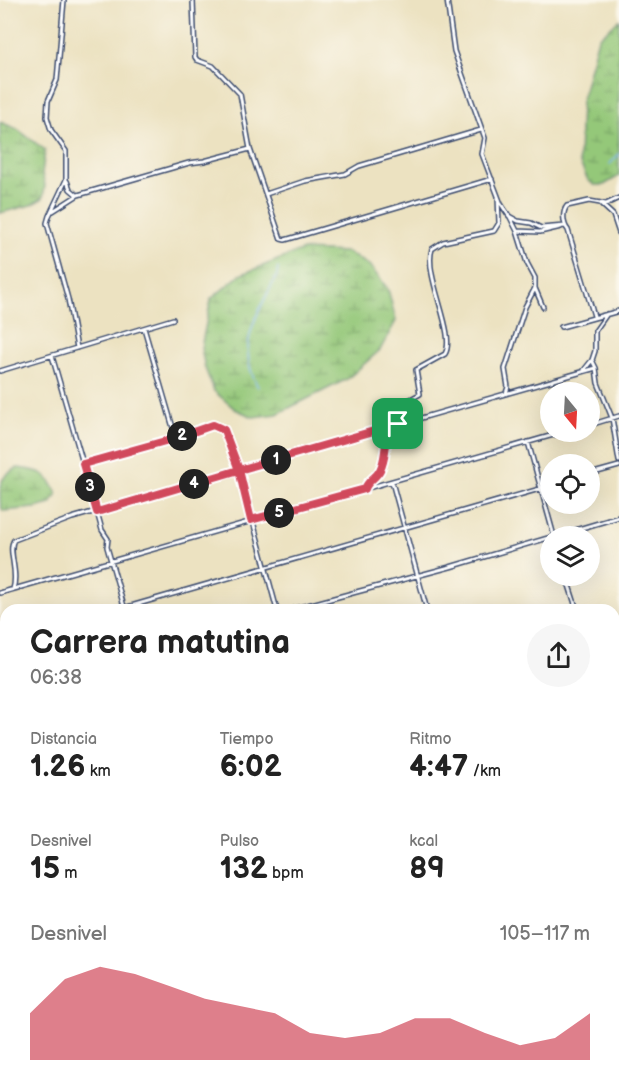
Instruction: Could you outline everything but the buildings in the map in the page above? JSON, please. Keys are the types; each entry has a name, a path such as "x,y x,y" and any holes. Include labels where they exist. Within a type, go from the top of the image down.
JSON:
{"street":[{"path":"64,0 57,80 48,101 47,117 51,130 66,151 66,180 70,189 78,195"},
{"path":"193,0 196,60 213,66 240,94 250,149 281,239 285,240 492,179"},
{"path":"447,0 454,51 485,138 482,154 498,197 517,231 527,263 535,278 535,288 543,307"},
{"path":"266,194 305,181 345,174 359,166 481,130"},
{"path":"50,212 78,195 189,163 250,149"},
{"path":"66,180 47,223 68,299 77,348"},
{"path":"365,489 365,486 380,470 385,443 400,419 398,406 420,394 416,370 440,357 447,350 447,337 429,261 432,249 443,242 494,231 499,224 498,197"},
{"path":"594,316 565,226 564,212 567,206 585,201 610,203 619,198"},
{"path":"599,202 613,215 619,233"},
{"path":"613,215 619,210"},
{"path":"509,216 541,228 565,226"},
{"path":"517,231 540,232 565,226"},
{"path":"506,394 508,387 504,369 509,362 525,307 535,288"},
{"path":"561,327 594,316 619,311"},
{"path":"582,372 592,360 595,351 595,331 606,314"},
{"path":"0,371 173,319"},
{"path":"144,328 176,438"},
{"path":"52,356 102,530 108,538 107,547 124,604"},
{"path":"592,360 596,368 598,383 612,418 619,461"},
{"path":"14,590 16,574 10,547 14,540 72,518 596,368"},
{"path":"600,422 619,416"},
{"path":"83,464 176,438 213,425 219,426 224,430 239,470 275,604"},
{"path":"0,593 540,439"},
{"path":"142,604 540,488 528,442"},
{"path":"600,471 619,466"},
{"path":"392,482 425,604"},
{"path":"588,526 619,517"},
{"path":"311,604 540,540"},
{"path":"254,570 267,574"},
{"path":"569,586 575,604"}],"green space":[{"path":"619,20 619,176 604,185 594,185 588,180 579,161 581,101 598,38"},
{"path":"0,122 17,129 45,150 42,174 45,185 43,198 31,205 0,213"},
{"path":"303,250 346,252 369,265 388,289 396,321 380,350 347,379 277,414 253,417 235,409 214,391 205,368 201,348 211,299 240,275"},
{"path":"18,468 38,471 46,476 57,494 51,504 3,511 0,500 2,482 9,473"}],"waterway":[{"path":"610,164 619,154"},
{"path":"258,387 251,372 248,343 256,317 277,275 278,268"}],"route":[{"path":"398,424 239,470 224,430 213,425 176,438 83,464 97,512 239,470 251,520 365,489 365,486 380,470 387,437 398,424"}]}
